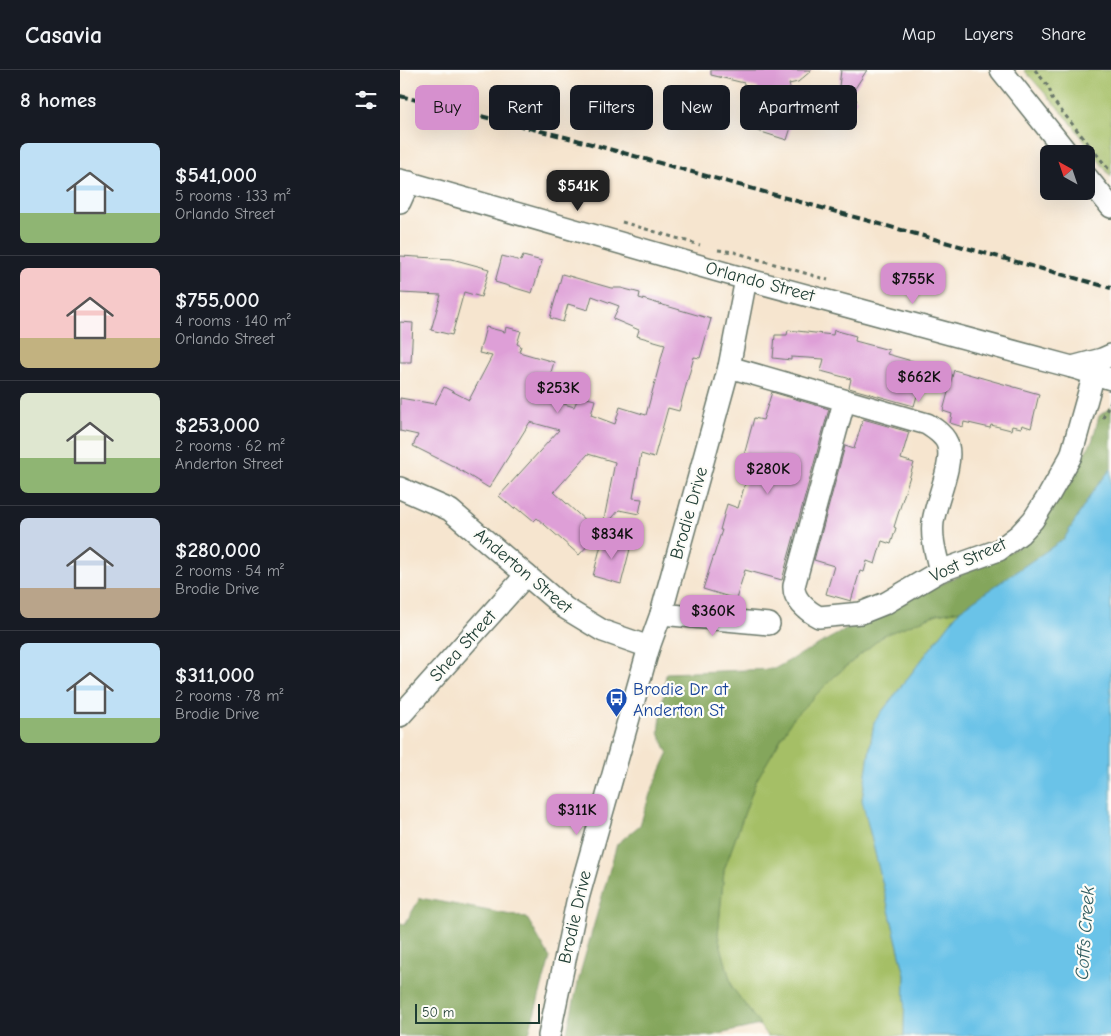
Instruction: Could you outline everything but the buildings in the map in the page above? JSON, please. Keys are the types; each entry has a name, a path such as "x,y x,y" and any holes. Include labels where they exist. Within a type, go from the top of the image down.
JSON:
{"street":[{"path":"1001,70 1061,145"},
{"name":"Orlando Street","path":"400,202 404,181 746,279 1103,377"},
{"path":"1095,187 1111,207"},
{"name":"Brodie Drive","path":"549,1036 577,902 729,367 746,279"},
{"path":"1072,367 1111,355"},
{"path":"729,367 844,402 928,424 940,432 948,445 948,466 934,520 932,537 940,571"},
{"name":"Vost Street","path":"844,402 794,586 794,592 803,606 818,617 861,613 886,603 940,571 999,550 1020,534 1049,495 1071,456 1103,377"},
{"name":"Anderton Street","path":"400,488 450,510 565,608 603,630 649,647"},
{"name":"Shea Street","path":"400,716 526,575"},
{"path":"660,614 769,624"}],"path":[{"path":"1035,70 1049,87 1052,100 1111,172"},
{"path":"1099,424 1111,402"}],"green space":[{"path":"1024,70 1111,70 1111,177 1095,155 1095,145 1087,145 1069,120"},
{"path":"1111,407 1111,469 1093,491 1064,539 960,610 937,614 884,635 836,675 793,718 756,781 724,870 718,935 732,987 760,1025 710,1036 566,1036 581,970 617,844 640,825 650,794 668,754 659,733 666,673 774,669 841,632 1019,547 1092,442 1099,416"},
{"path":"960,610 874,722 862,799 905,975 904,1036 767,1036 732,987 718,935 724,870 756,781 793,718 836,675 884,635 937,614"},
{"path":"420,898 527,918 550,958 528,1036 400,1036 400,923 405,924"}],"water":[{"name":"Coffs Creek","path":"1111,469 1111,1036 904,1036 905,975 862,800 874,722 960,610 1064,539 1093,491"}],"railway":[{"path":"400,96 573,139 1111,288"}],"place":[{"name":"Brodie Dr at Anderton St","path":"617,718"}]}
